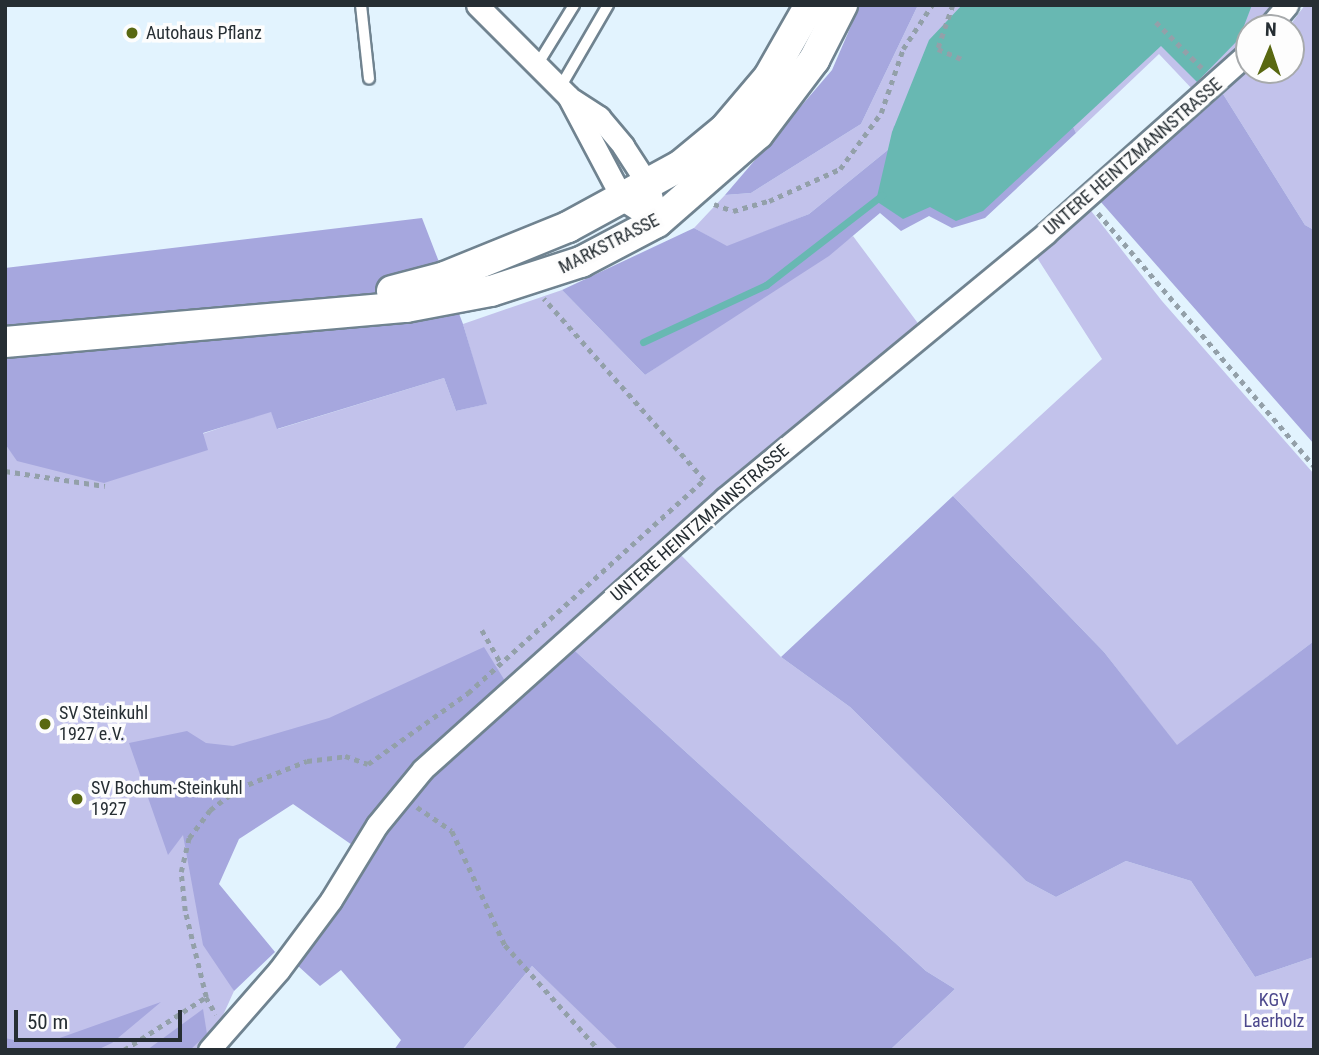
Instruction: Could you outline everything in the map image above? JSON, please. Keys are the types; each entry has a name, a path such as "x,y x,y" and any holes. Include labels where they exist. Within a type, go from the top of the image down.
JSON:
{"main road":[{"name":"MARKSTRASSE","path":"280,314 445,276 623,200 649,186 724,130 769,77 810,5"},
{"name":"MARKSTRASSE","path":"5,342 71,339 280,314 406,307 533,280 581,262 657,222 697,190 758,134 814,60 842,5"},
{"name":"MARKSTRASSE","path":"5,352 71,339"}],"street":[{"path":"477,5 539,62 564,91 598,117 649,186 657,222"},
{"name":"UNTERE HEINTZMANNSTRASSE","path":"209,1050 316,920 399,794 740,485 1046,233 1235,66"},
{"path":"564,91 623,200 657,222"}],"lane":[{"path":"361,5 369,79"},
{"path":"539,62 573,5"},
{"path":"564,91 608,5"}],"path":[{"path":"697,190 718,208 733,211 803,189 840,169 881,113 903,49 932,5"},
{"path":"953,5 938,49 964,60"},
{"path":"1156,22 1218,83"},
{"path":"1103,220 1314,467"},
{"path":"124,1050 206,997 185,911 181,872 189,838 210,810 239,788 307,761 345,756 368,764 501,664 704,480 562,322 533,280"},
{"path":"5,471 105,486"},
{"path":"482,631 516,687"},
{"path":"399,794 452,831 505,945 599,1050"}],"green space":[{"path":"918,5 1276,5 1269,14 1235,14 1235,55 1194,91 1159,54 1076,133 1065,109 889,149 809,214 727,247 694,228 725,195 751,193 861,124"},
{"path":"1305,5 1314,5 1314,230 1305,225 1223,94 1235,82 1305,84 1305,14 1298,14"},
{"path":"1088,207 1162,301 1314,474 1314,641 1177,746 1104,652 953,496 1102,359 1034,253"},
{"path":"853,236 920,326 400,782 293,804 215,837 209,941 234,991 215,1033 199,1050 5,1050 5,444 18,461 207,450 202,434 271,411 278,429 444,378 456,411 486,404 463,324 562,290 645,375"},
{"name":"KGV Laerholz","path":"679,553 781,657 850,707 1026,881 1056,897 1126,861 1191,881 1255,977 1314,957 1314,1050 890,1050 955,989 926,971 574,650"},
{"path":"532,966 621,1050 462,1050"}],"shaded area":[{"path":"860,5 918,5 861,124 751,193 725,195 832,70"},
{"path":"962,5 1252,5 1249,14 1235,14 1235,43 1197,82 1161,46 983,211 956,221 930,207 903,219 876,201 892,132 929,40"},
{"path":"1223,94 1305,225 1314,230 1314,444 1100,201"},
{"path":"1065,109 1076,133 985,218 952,228 929,216 901,231 880,213 829,256 645,375 562,290 694,228 727,246 809,214 889,149 894,126"},
{"path":"422,218 463,324 487,404 456,411 444,378 277,429 271,412 203,433 208,450 104,483 17,461 5,444 5,268"},
{"path":"953,496 1104,652 1177,745 1314,641 1314,957 1255,977 1191,881 1126,861 1056,897 1026,881 850,707 781,657"},
{"path":"484,647 518,702 574,650 926,971 955,989 890,1050 619,1050 532,966 462,1050 394,1050 401,1040 341,970 320,986 297,965 368,856 293,804 239,839 219,884 275,952 234,991 203,945 183,835 168,855 129,743 187,731 206,743 233,746 329,718"},
{"path":"161,1002 112,1043 97,1050 5,1050 5,1038 23,1042 54,1040"},
{"path":"203,1009 207,1034 190,1050 147,1050"}],"waterway":[{"path":"643,342 766,285 882,195"}],"place":[{"name":"Autohaus Pflanz","path":"132,33"},
{"name":"SV Steinkuhl 1927 e.V.","path":"45,724"},
{"name":"SV Bochum-Steinkuhl 1927","path":"77,799"}]}
